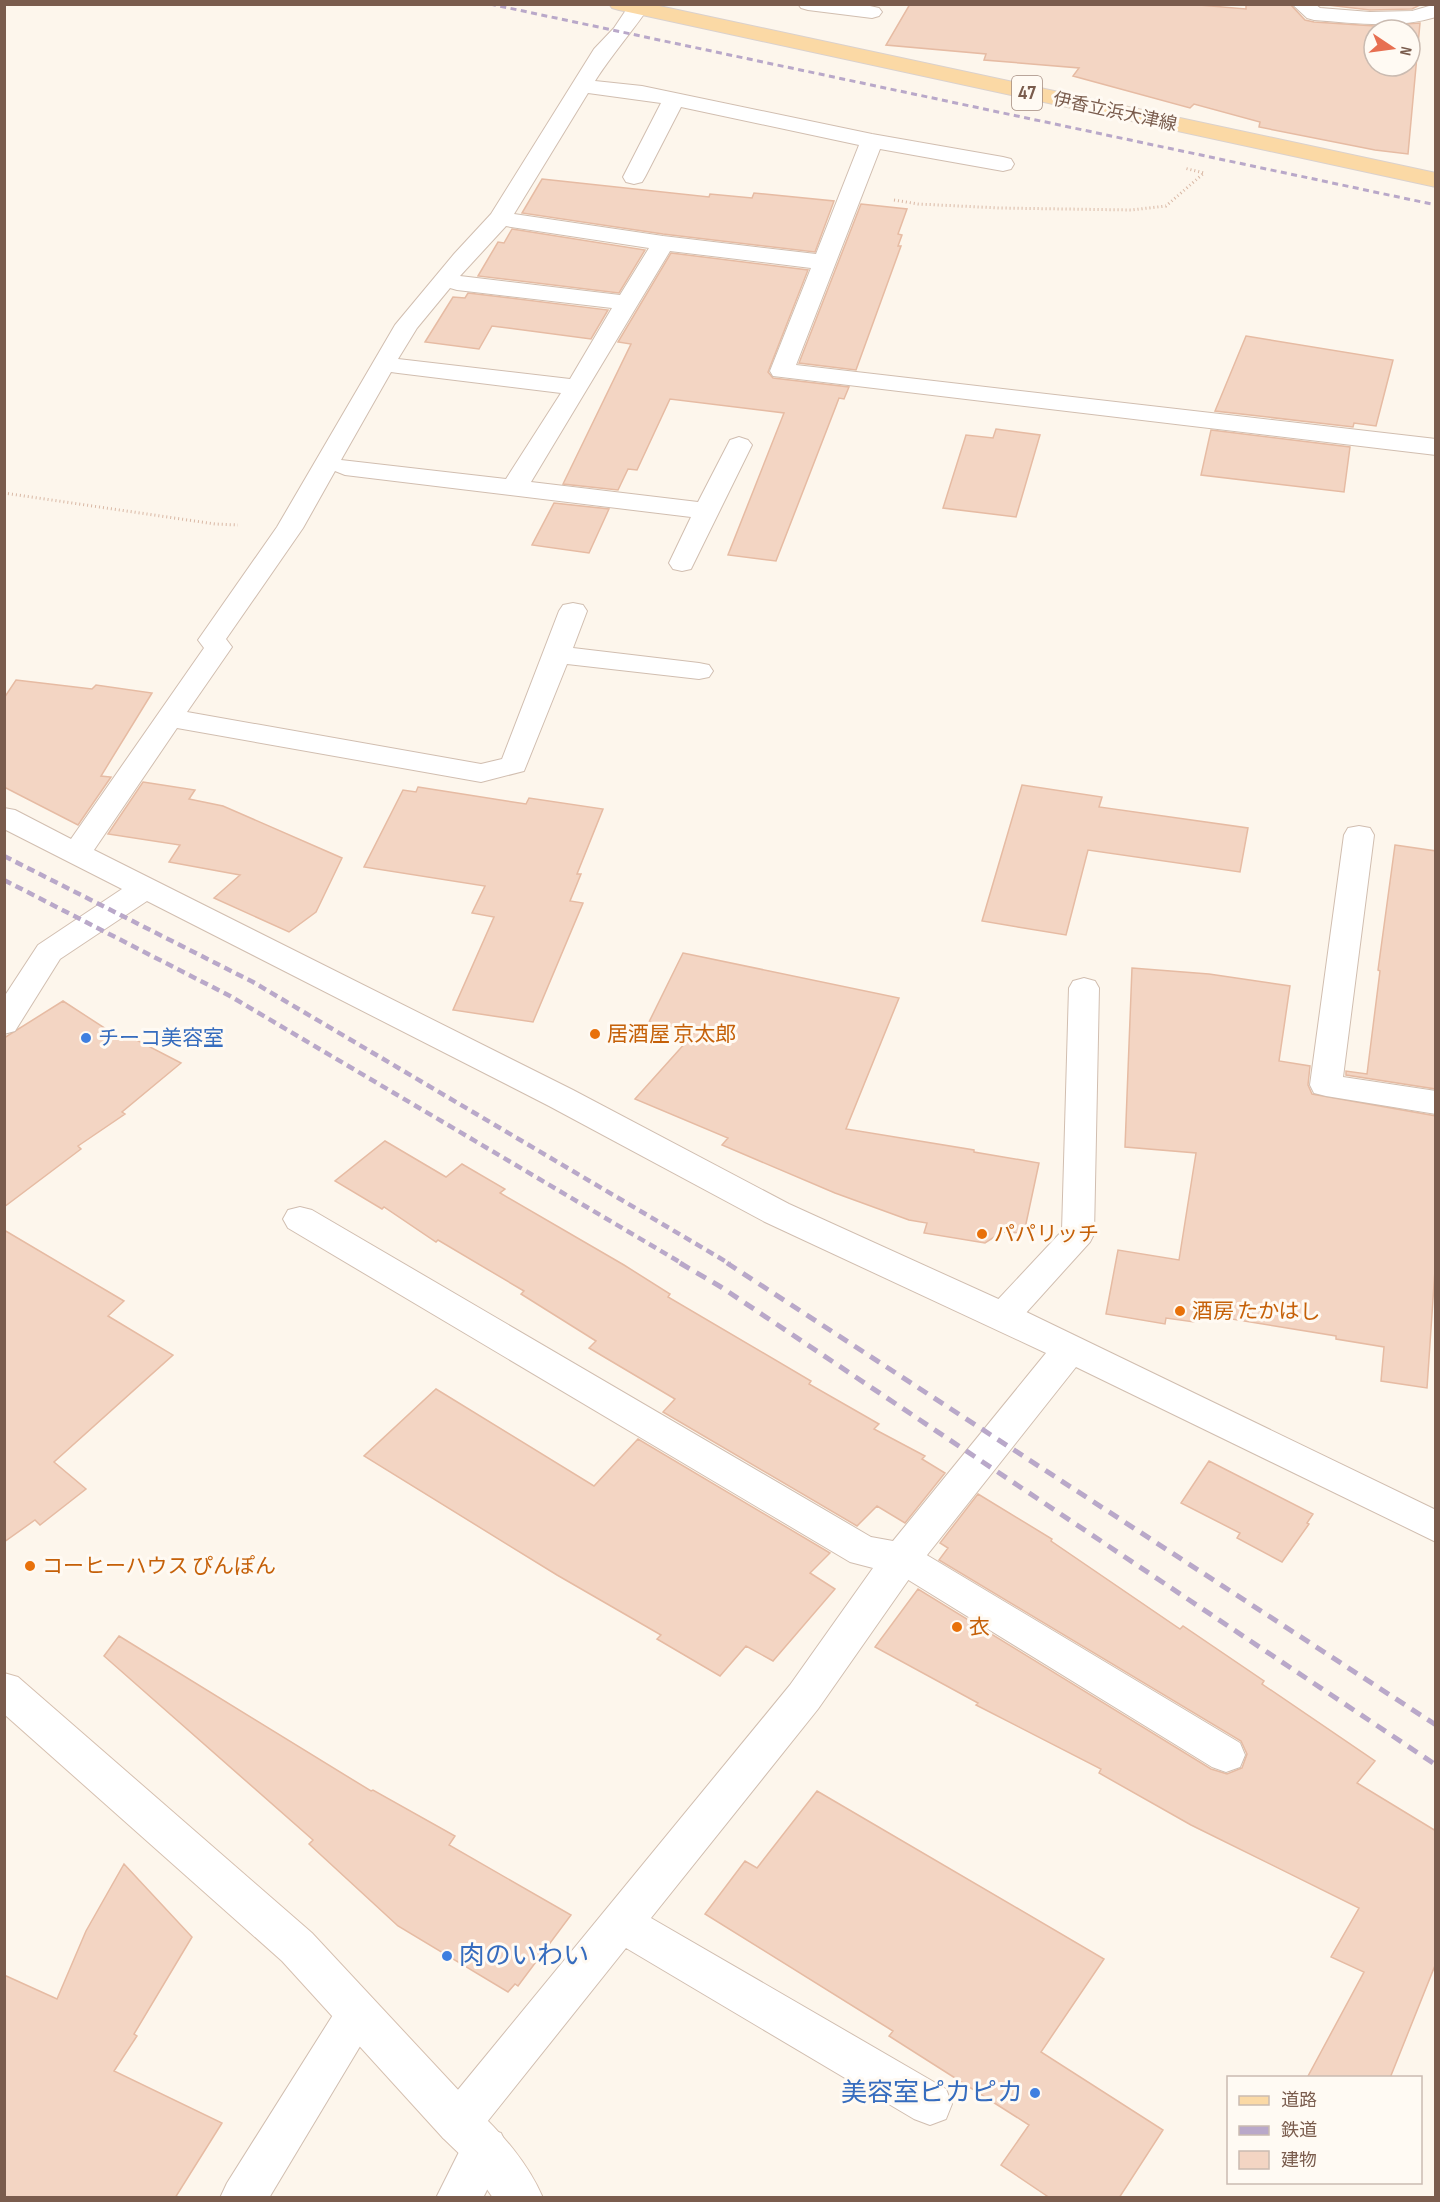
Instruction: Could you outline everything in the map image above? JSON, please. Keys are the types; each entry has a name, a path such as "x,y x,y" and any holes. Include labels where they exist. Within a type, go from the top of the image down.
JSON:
{"main road":[{"name":"伊香立浜大津線","path":"633,6 1436,180"}],"street":[{"path":"808,4 872,12"},
{"path":"1302,4 1314,14 1370,18 1414,17 1436,10"},
{"path":"76,854 218,647 212,640 290,528 382,364 407,325 500,218 604,49 621,32 633,6"},
{"path":"581,86 642,92 872,141 1004,164"},
{"path":"634,177 674,99"},
{"path":"872,141 782,371 1436,447"},
{"path":"511,220 663,243 823,262"},
{"path":"515,487 663,243"},
{"path":"457,283 628,303"},
{"path":"398,366 577,387"},
{"path":"682,563 739,445"},
{"path":"345,467 707,511"},
{"path":"170,718 481,773 514,765 573,611"},
{"path":"556,654 699,671"},
{"path":"4,817 561,1098 777,1213 1003,1316 1436,1527"},
{"path":"1359,836 1326,1085 1436,1103"},
{"path":"4,1023 49,952 144,889"},
{"path":"300,1219 863,1551 902,1558"},
{"path":"459,2198 472,2136 621,1923 804,1697 902,1558 1070,1349"},
{"path":"4,1689 297,1947 472,2136 520,2198"},
{"path":"621,1923 930,2104"},
{"path":"243,2198 358,2013"}],"lane":[{"path":"1003,1316 1078,1234 1084,988"},
{"path":"902,1558 1226,1755"}],"path":[{"path":"851,192 918,204 1023,209 1131,210 1166,206 1204,173 1183,167 1169,156 1191,128"},
{"path":"4,493 214,524 290,528"}],"building":[{"path":"910,4 1187,4 1246,9 1246,4 1290,4 1305,20 1362,25 1362,78 1415,78 1408,154 1375,150 1259,127 1260,122 1194,104 1190,108 1073,76 1079,68 984,60 986,54 886,45"},
{"path":"1319,4 1422,4 1412,9 1370,10"},
{"path":"542,179 709,197 710,194 752,198 754,193 834,201 815,252 663,234 522,213"},
{"path":"861,204 907,209 898,234 902,235 898,246 901,246 856,370 799,363"},
{"path":"512,229 645,250 619,293 478,276 498,242 504,243"},
{"path":"671,253 808,270 768,372 773,378 849,387 844,399 839,398 776,561 728,555 784,413 670,399 637,470 628,469 618,490 563,484 631,344 618,342"},
{"path":"468,293 608,310 591,339 492,326 479,349 425,342 453,297 465,298"},
{"path":"1246,336 1393,360 1376,426 1354,423 1353,427 1215,411"},
{"path":"996,429 1040,435 1016,517 943,508 966,435 993,438"},
{"path":"1211,430 1350,447 1344,492 1201,475"},
{"path":"554,503 609,509 589,553 532,545"},
{"path":"16,680 92,689 96,685 152,693 101,776 111,777 78,825 4,787 4,698"},
{"path":"143,782 195,790 189,799 223,806 342,858 316,912 289,932 214,898 240,875 169,862 180,845 108,834"},
{"path":"1022,785 1102,797 1099,807 1248,828 1240,872 1088,850 1066,935 982,921"},
{"path":"418,787 526,804 529,798 603,809 577,874 581,874 570,901 583,903 533,1022 453,1010 494,917 472,913 485,886 364,867 403,790 416,792"},
{"path":"1395,845 1436,851 1436,1089 1346,1075 1346,1071 1367,1074"},
{"path":"683,953 899,998 846,1129 1039,1163 1024,1233 1002,1232 985,1243 924,1233 927,1223 909,1220 835,1193 722,1145 728,1138 635,1099 696,1031 649,1022"},
{"path":"1132,968 1209,974 1290,986 1279,1061 1310,1066 1308,1085 1312,1094 1436,1116 1436,1255 1427,1388 1381,1381 1384,1347 1336,1339 1336,1336 1195,1313 1194,1322 1166,1318 1165,1324 1106,1314 1118,1250 1179,1260 1196,1153 1125,1147"},
{"path":"63,1001 123,1040 129,1036 181,1063 122,1112 125,1114 78,1146 81,1149 4,1207 4,1038"},
{"path":"385,1141 446,1177 462,1164 505,1189 500,1193 624,1265 670,1294 668,1297 811,1381 809,1384 879,1424 874,1429 925,1456 922,1459 945,1473 905,1523 877,1506 857,1526 663,1412 675,1399 589,1348 596,1341 521,1294 524,1291 438,1240 436,1242 384,1207 382,1209 335,1181"},
{"path":"4,1230 124,1301 108,1316 173,1355 54,1462 86,1489 40,1525 35,1520 4,1542"},
{"path":"436,1389 594,1486 638,1439 830,1553 810,1573 835,1589 773,1661 746,1646 720,1676 657,1639 661,1635 557,1575 364,1456"},
{"path":"1209,1461 1313,1514 1307,1523 1309,1524 1282,1562 1237,1538 1240,1533 1181,1503"},
{"path":"978,1494 1052,1539 1051,1541 1180,1629 1183,1626 1264,1681 1262,1684 1375,1761 1357,1783 1436,1831 1436,1963 1391,2076 1308,2076 1364,1972 1331,1957 1359,1908 1191,1825 1099,1773 1101,1769 976,1705 978,1703 875,1647 918,1589 1211,1769 1227,1774 1242,1768 1247,1754 1241,1741 939,1560 948,1548 940,1543"},
{"path":"119,1636 371,1791 373,1790 455,1836 449,1845 571,1915 518,1986 515,1984 508,1992 398,1926 309,1844 313,1840 104,1656"},
{"path":"817,1791 1104,1959 1041,2052 1163,2130 1119,2198 1050,2198 1001,2165 1029,2125 889,2036 893,2031 705,1914 745,1861 757,1868"},
{"path":"124,1864 192,1937 134,2034 137,2036 114,2071 222,2123 175,2198 4,2198 4,1975 57,1999 86,1931"}],"railway":[{"path":"490,4 1436,205"},
{"path":"4,856 253,982 730,1264"},
{"path":"4,880 230,996 683,1264"},
{"path":"680,1263 721,1287 1436,1765"},
{"path":"727,1263 1436,1725"}],"place":[{"name":"居酒屋 京太郎","path":"595,1034"},
{"name":"チーコ美容室","path":"86,1038"},
{"name":"パパリッチ","path":"982,1234"},
{"name":"酒房 たかはし","path":"1180,1311"},
{"name":"コーヒーハウス ぴんぽん","path":"30,1566"},
{"name":"衣","path":"957,1627"},
{"name":"肉のいわい","path":"447,1956"},
{"name":"美容室ピカピカ","path":"1035,2093"}]}
